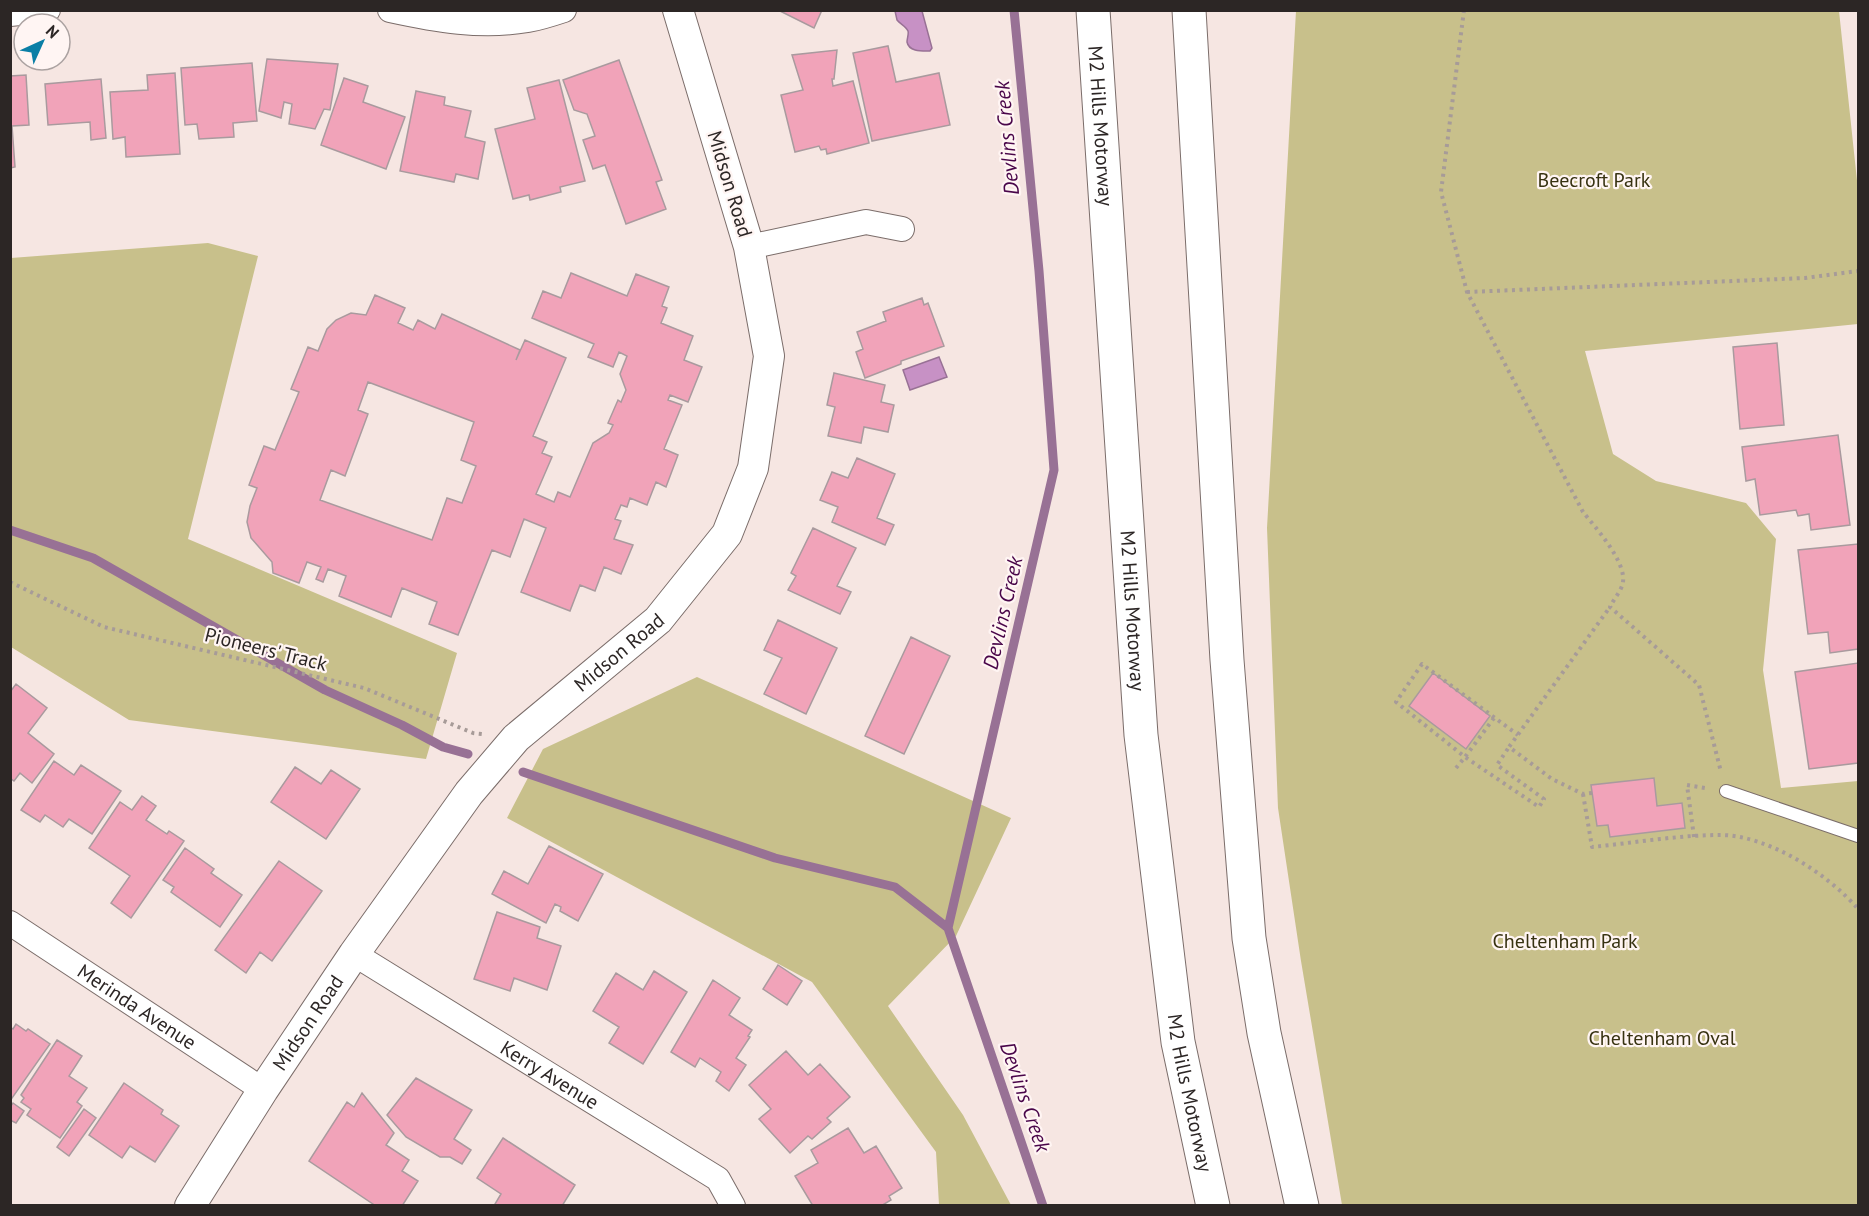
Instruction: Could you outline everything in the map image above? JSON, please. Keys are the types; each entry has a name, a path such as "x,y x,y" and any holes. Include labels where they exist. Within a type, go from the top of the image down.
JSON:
{"highway":[{"name":"M2 Hills Motorway","path":"1093,10 1141,735 1178,1042 1213,1206"},
{"path":"1189,10 1227,660 1249,938 1264,1033 1302,1206"}],"street":[{"path":"10,14 48,10"},
{"path":"390,10 436,20 481,24 529,20 564,10"},
{"name":"Midson Road","path":"190,1206 263,1090 354,954 469,793 516,738 658,620 728,534 753,468 769,356 749,247 678,10"},
{"path":"749,247 866,222 902,229"},
{"name":"Merinda Avenue","path":"10,923 263,1090"},
{"name":"Kerry Avenue","path":"354,954 718,1179 733,1206"}],"lane":[{"path":"1726,791 1858,836"}],"path":[{"path":"1464,10 1441,192 1467,292 1582,512 1605,540 1620,566 1623,582 1610,608 1497,765 1544,800 1539,807 1465,756 1396,702 1422,664 1518,735"},
{"path":"1467,292 1805,278 1858,271"},
{"name":"Pioneers' Track","path":"10,582 104,627 364,688 474,732 516,738"},
{"path":"1610,608 1699,685 1726,791 1687,785 1694,837"},
{"path":"1456,768 1494,718"},
{"path":"1509,747 1552,779 1583,794 1592,793"},
{"path":"1583,794 1592,846 1721,835 1743,838 1775,849 1808,867 1829,881 1858,909"}],"green space":[{"name":"Cheltenham Park","path":"1296,11 1839,11 1858,190 1858,324 1585,351 1613,454 1656,481 1746,503 1776,539 1763,670 1781,788 1858,781 1858,1205 1342,1205 1278,808 1267,528"},
{"path":"208,243 258,256 188,539 457,653 426,759 129,720 11,647 11,258"},
{"path":"697,677 1011,818 956,936 888,1006 963,1115 1011,1205 939,1205 936,1152 812,982 507,818 543,749"}],"shaded area":[{"path":"895,11 922,11 932,48 930,51 910,48 907,42 908,31 897,20"},
{"path":"939,357 947,377 910,390 903,370"}],"building":[{"path":"778,10 822,10 814,28"},
{"path":"888,46 896,82 939,73 950,125 872,141 853,53"},
{"path":"837,50 833,86 853,81 869,143 827,154 826,149 821,150 819,146 795,152 781,95 803,90 792,55"},
{"path":"267,59 338,64 330,110 324,109 315,129 289,124 292,104 284,102 281,118 259,111"},
{"path":"619,60 662,180 656,182 666,209 626,224 605,165 593,169 583,140 595,136 587,114 574,110 563,80"},
{"path":"252,63 257,121 233,123 234,137 199,139 197,124 185,125 181,68"},
{"path":"175,73 180,154 126,157 125,137 113,139 110,92 148,90 147,75"},
{"path":"26,75 29,125 12,126 15,167 10,168 10,76"},
{"path":"344,78 368,86 363,102 405,117 386,169 321,145"},
{"path":"101,79 106,138 91,140 90,122 48,125 45,84"},
{"path":"559,80 585,181 560,187 561,192 530,200 529,195 513,199 495,129 535,119 527,88"},
{"path":"416,91 445,97 444,105 471,111 465,137 485,142 478,179 456,174 454,182 400,171"},
{"path":"571,273 627,296 636,274 669,287 662,306 667,308 661,323 693,336 684,360 702,367 688,402 670,395 668,400 682,405 664,449 678,455 666,487 656,482 647,505 630,498 627,507 621,505 615,519 621,521 614,539 633,545 621,574 604,567 595,591 580,585 570,611 521,592 546,528 524,519 510,557 492,550 458,635 429,624 437,602 402,588 391,617 339,596 346,576 328,569 323,582 316,579 321,567 307,562 299,583 273,573 272,562 251,538 247,522 257,488 249,485 264,446 275,450 299,392 291,389 308,347 318,351 327,329 336,320 351,313 366,315 375,295 405,308 398,323 413,330 418,320 435,329 442,314 520,350 516,360 525,340 566,358 533,436 547,442 542,453 552,457 536,494 554,502 558,492 570,497 593,443 609,433 613,425 608,423 618,400 621,402 626,390 620,374 627,356 619,352 613,367 588,357 594,344 532,318 543,291 561,298","holes":["368,382 474,422 461,460 476,466 462,503 447,498 432,540 320,500 331,470 345,476 368,414 358,410"]},
{"path":"922,298 924,305 928,303 944,346 901,361 901,364 865,378 856,352 863,349 857,332 886,321 883,312"},
{"path":"1777,343 1784,425 1740,429 1733,347"},
{"path":"834,373 885,385 881,402 894,405 888,432 864,427 861,443 828,436 835,407 827,405"},
{"path":"1838,435 1850,525 1811,530 1809,514 1798,516 1796,510 1760,515 1755,479 1746,481 1742,447"},
{"path":"857,458 895,474 877,518 894,525 885,545 832,522 838,507 820,500 832,472 848,478"},
{"path":"813,528 856,548 837,586 851,592 840,614 788,590 796,576 791,573"},
{"path":"1858,544 1858,649 1830,653 1828,632 1808,634 1798,550"},
{"path":"778,620 837,648 806,714 764,694 782,658 764,650"},
{"path":"911,637 950,656 904,754 865,736"},
{"path":"1858,663 1858,763 1809,769 1795,672"},
{"path":"1433,673 1490,716 1466,749 1409,706"},
{"path":"16,684 47,708 28,733 54,754 32,783 20,773 14,781 10,778 10,692"},
{"path":"54,761 74,775 81,765 121,791 92,834 69,819 63,827 45,815 40,822 21,810"},
{"path":"295,767 321,784 331,770 360,789 326,839 271,802"},
{"path":"1654,778 1657,806 1682,803 1685,828 1610,837 1608,825 1597,826 1591,785"},
{"path":"142,796 156,806 146,820 167,834 169,831 184,841 131,918 111,903 130,876 89,848 120,802 132,810"},
{"path":"549,846 603,874 578,921 560,911 561,907 555,904 546,923 492,894 504,871 528,884"},
{"path":"185,848 214,869 211,873 242,895 220,927 171,892 174,887 163,880"},
{"path":"279,861 322,891 272,961 260,952 246,973 215,950"},
{"path":"497,912 540,927 537,938 561,946 547,990 514,978 510,991 474,979"},
{"path":"778,965 802,981 787,1005 763,989"},
{"path":"654,971 687,992 643,1064 609,1043 619,1027 593,1011 616,973 643,990"},
{"path":"713,980 740,998 729,1015 752,1030 736,1058 746,1065 729,1091 716,1081 721,1072 700,1058 695,1067 671,1052"},
{"path":"16,1024 50,1044 10,1101 10,1027 13,1029"},
{"path":"57,1040 82,1056 69,1076 87,1088 77,1102 82,1106 60,1138 27,1115 31,1109 21,1102 24,1098 21,1095"},
{"path":"786,1051 808,1075 820,1064 850,1097 827,1118 831,1122 812,1139 808,1136 790,1153 759,1119 771,1109 749,1085"},
{"path":"416,1078 472,1110 454,1139 471,1150 462,1164 450,1157 440,1157 406,1137 387,1115"},
{"path":"124,1083 163,1110 161,1114 179,1126 155,1162 130,1146 122,1158 89,1135"},
{"path":"362,1093 394,1133 386,1145 409,1160 402,1171 418,1181 402,1206 376,1206 309,1161 347,1102 354,1107"},
{"path":"13,1103 24,1111 16,1123 10,1120 10,1107"},
{"path":"84,1109 96,1118 69,1156 57,1147"},
{"path":"848,1128 864,1153 876,1146 902,1188 889,1196 891,1200 881,1206 813,1206 795,1176 818,1163 811,1150"},
{"path":"503,1138 575,1185 562,1206 498,1206 495,1204 501,1194 477,1178"}],"waterway":[{"name":"Devlins Creek","path":"1014,10 1039,271 1054,470 948,928 1043,1206"},
{"path":"10,530 93,558 325,690 402,725 443,747 468,754"},
{"path":"523,772 775,858 895,887 948,928"}],"park label":[{"name":"Beecroft Park","path":"1594,180"},
{"name":"Cheltenham Oval","path":"1662,1038"}]}
